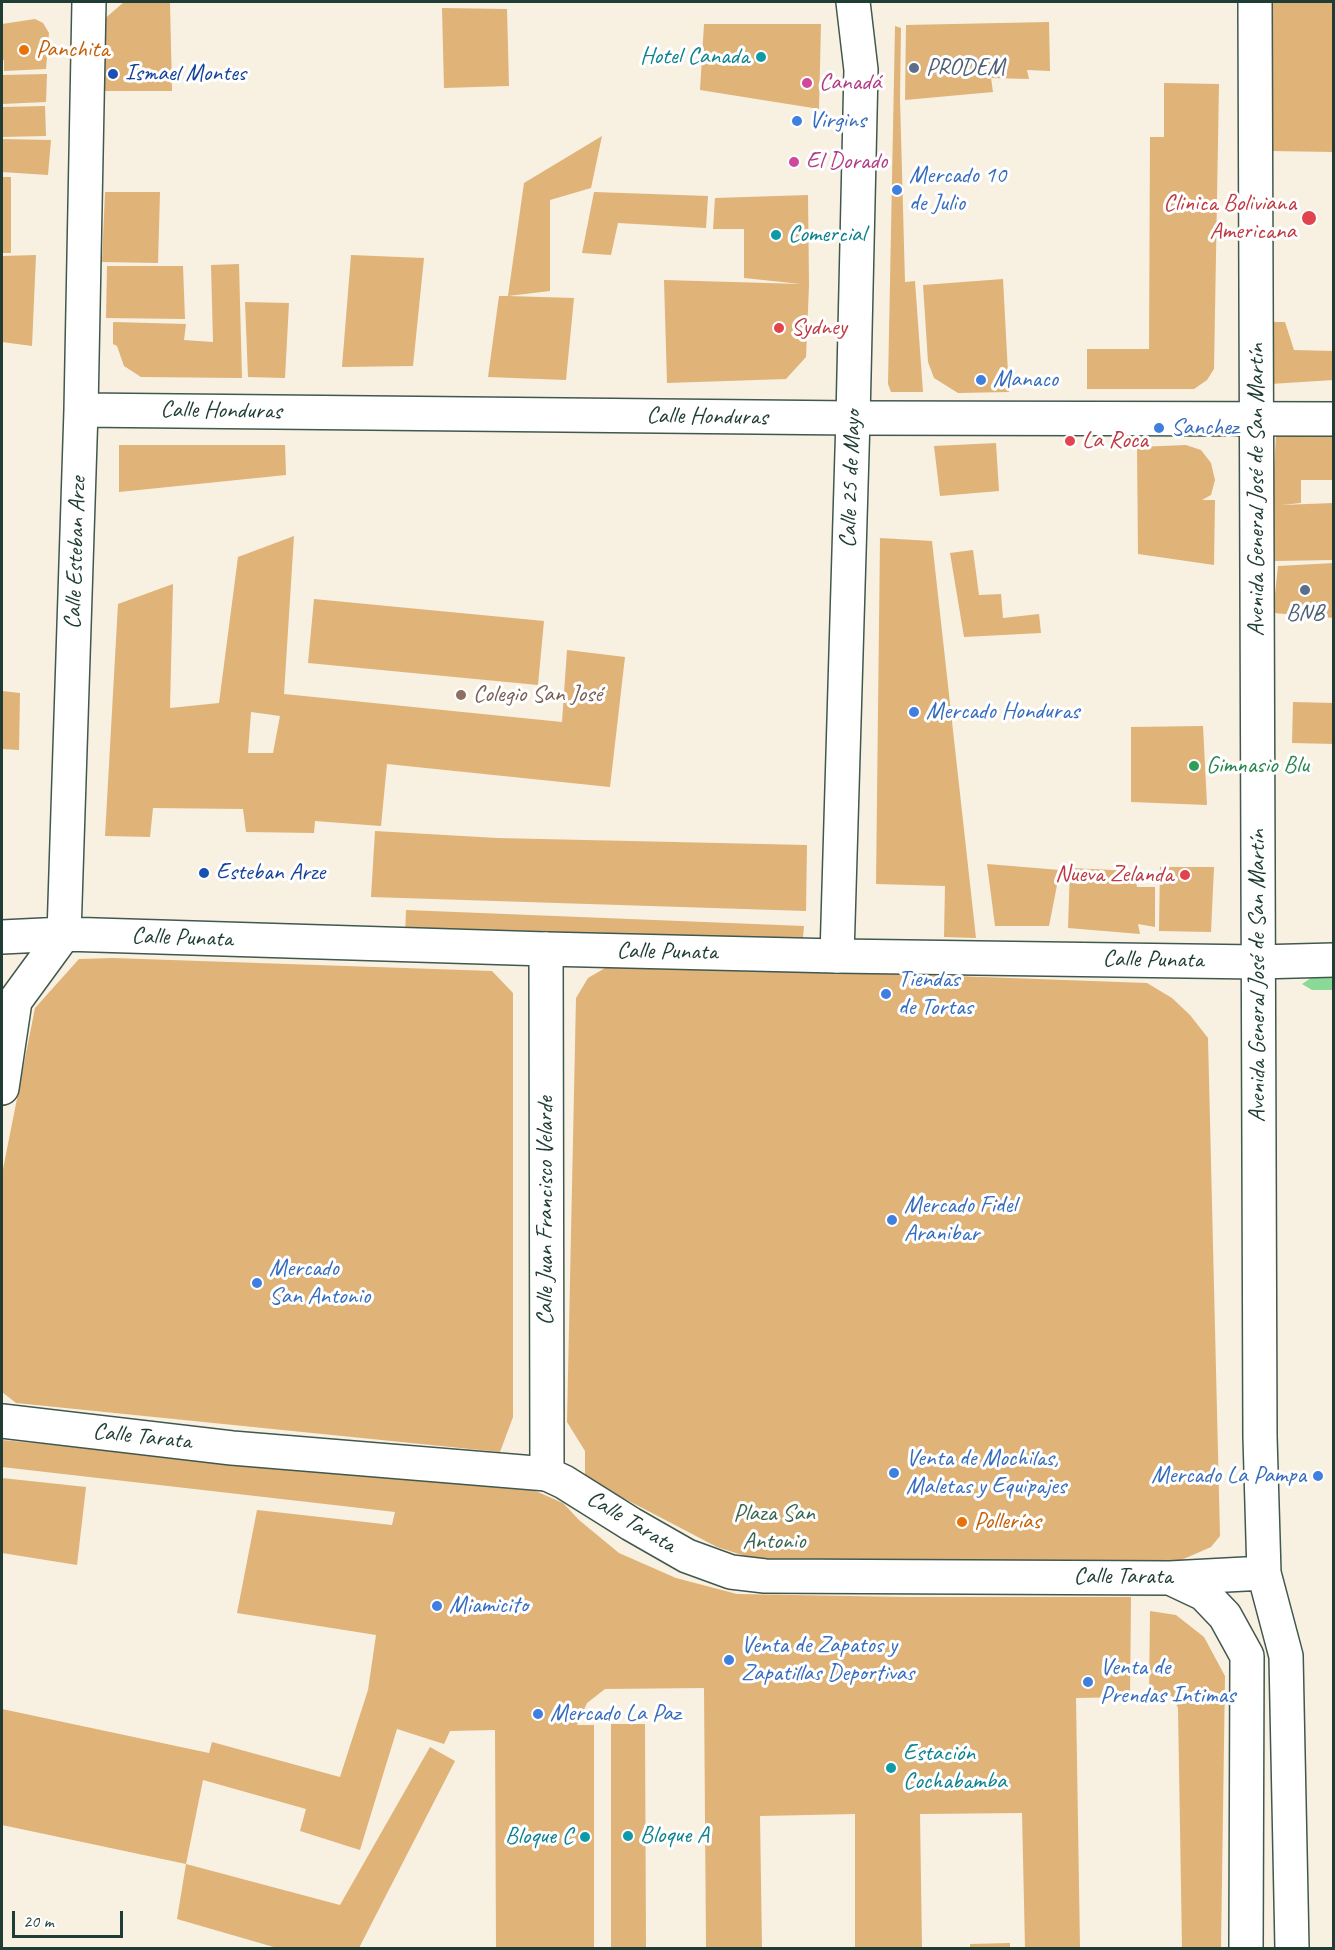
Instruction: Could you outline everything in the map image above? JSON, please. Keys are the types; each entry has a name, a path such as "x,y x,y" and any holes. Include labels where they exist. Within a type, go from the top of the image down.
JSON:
{"main road":[{"name":"Calle Esteban Arze","path":"64,934 81,410 89,2"},
{"name":"Calle 25 de Mayo","path":"837,956 861,70 853,2"},
{"name":"Avenida General José de San Martín","path":"1255,2 1260,1437 1264,1573 1286,1656 1292,1948"},
{"name":"Calle Honduras","path":"81,410 853,418 1334,419"},
{"name":"Calle Punata","path":"2,937 64,934 837,956 1257,962 1334,960"},
{"path":"2,1088 8,1001 64,934"},
{"name":"Calle Juan Francisco Velarde","path":"546,949 547,1474"},
{"name":"Calle Tarata","path":"2,1421 232,1448 547,1474 687,1556 731,1572 765,1576 1170,1578 1264,1573"},
{"path":"1170,1578 1203,1594 1225,1616 1247,1656 1246,1948"}],"green space":[{"path":"1311,978 1333,978 1333,990 1312,990 1302,984"}],"building":[{"path":"124,2 170,2 172,91 103,91 102,21"},
{"path":"1273,2 1334,2 1334,152 1271,151"},
{"path":"442,8 507,9 509,86 444,88"},
{"name":"Panchita","path":"35,19 43,23 49,33 46,69 4,71 2,24"},
{"path":"1049,22 1050,71 1027,70 1029,79 991,78 993,92 905,100 906,25"},
{"name":"Hotel Canada","path":"704,24 821,24 819,109 700,90"},
{"name":"Mercado 10 de Julio","path":"895,26 901,28 900,99 905,282 915,281 923,392 891,392 888,384"},
{"path":"47,74 46,102 2,104 2,75"},
{"path":"1164,83 1219,84 1214,369 1207,380 1194,389 1087,389 1087,349 1149,349 1150,137 1164,137"},
{"path":"45,106 46,136 2,137 2,107"},
{"path":"602,136 591,188 550,200 550,291 508,296 524,183"},
{"path":"2,139 51,140 48,175 2,172"},
{"path":"2,177 11,177 11,253 2,253"},
{"path":"105,192 160,192 158,263 102,262"},
{"path":"594,192 708,196 706,228 618,223 611,255 582,253"},
{"path":"808,195 809,285 806,357 786,379 667,383 664,280 801,284 744,278 744,229 713,229 715,198"},
{"path":"36,255 32,346 2,342 2,256"},
{"path":"351,255 424,258 413,366 342,367"},
{"path":"239,264 242,378 141,377 124,366 117,346 113,344 113,322 186,324 184,340 213,342 211,265"},
{"path":"107,266 183,266 185,319 106,318"},
{"path":"1003,279 1009,392 958,393 934,378 928,362 923,285"},
{"path":"499,296 574,298 566,380 488,377"},
{"path":"245,302 289,303 285,378 248,377"},
{"path":"1270,322 1285,322 1294,350 1334,351 1334,380 1270,384"},
{"path":"1334,434 1334,480 1301,480 1301,503 1281,505 1334,503 1334,560 1275,561 1272,506 1276,435"},
{"path":"996,443 999,491 940,496 934,446"},
{"path":"119,445 285,445 286,475 119,492"},
{"path":"1186,445 1201,450 1211,463 1215,480 1211,495 1202,500 1215,500 1214,565 1138,554 1137,447"},
{"path":"294,536 284,694 562,722 567,650 625,657 610,787 387,764 381,826 315,821 314,833 246,832 243,809 153,808 150,837 105,836 118,604 173,584 170,708 219,703 238,557","holes":["251,712 280,716 273,753 248,753"]},
{"name":"Mercado Honduras","path":"880,538 932,541 976,938 944,937 945,886 876,884"},
{"path":"973,550 979,595 1001,594 1003,618 1039,614 1041,633 964,637 950,553"},
{"name":"BNB","path":"1334,563 1334,618 1273,613 1278,566"},
{"path":"314,599 544,621 538,685 308,663"},
{"path":"2,691 20,693 19,750 2,749"},
{"path":"1293,702 1334,703 1334,744 1292,743"},
{"path":"1203,726 1207,805 1131,802 1131,727"},
{"path":"375,831 497,838 807,845 806,911 371,897"},
{"path":"987,864 1060,870 1049,926 995,926"},
{"path":"1160,867 1214,867 1211,932 1159,931"},
{"path":"1070,868 1134,871 1137,887 1155,887 1155,927 1138,924 1140,934 1068,928"},
{"path":"406,910 804,926 803,938 794,944 405,936"},
{"name":"Mercado San Antonio","path":"113,958 492,971 513,993 513,1417 500,1452 16,1403 2,1392 2,1174 35,1008 79,959"},
{"name":"Mercado Fidel Aranibar","path":"624,964 1147,983 1172,998 1190,1015 1208,1038 1220,1536 1211,1547 1179,1561 767,1563 717,1547 585,1478 585,1451 567,1422 576,998 588,978 605,968"},
{"path":"2,1440 531,1489 563,1503 579,1520 619,1553 676,1578 737,1594 1131,1597 1130,1697 1076,1698 1080,1948 1025,1948 1022,1813 920,1814 922,1948 855,1948 855,1814 760,1816 762,1948 706,1948 704,1688 605,1689 587,1703 577,1725 594,1725 594,1948 496,1948 495,1730 450,1731 444,1744 397,1729 360,1850 300,1831 306,1809 203,1780 186,1864 2,1825 2,1709 209,1753 212,1742 340,1777 368,1690 376,1635 237,1613 257,1510 392,1525 395,1512 2,1467"},
{"path":"2,1478 86,1487 77,1565 2,1553"},
{"path":"1150,1611 1176,1615 1204,1637 1225,1676 1221,1948 1182,1948 1178,1708 1172,1696 1149,1697"},
{"name":"Bloque A","path":"611,1724 645,1724 646,1948 611,1948"},
{"path":"430,1747 455,1761 359,1948 277,1948 177,1919 186,1864 340,1905"},
{"path":"1010,1943 1010,1948 970,1948 970,1944"}],"place":[{"name":"Panchita","path":"24,50"},
{"name":"Hotel Canada","path":"761,57"},
{"name":"PRODEM","path":"914,68"},
{"name":"Ismael Montes","path":"113,74"},
{"name":"Canadá","path":"807,83"},
{"name":"Virgins","path":"797,121"},
{"name":"El Dorado","path":"794,162"},
{"name":"Mercado 10 de Julio","path":"897,190"},
{"name":"Clinica Boliviana Americana","path":"1309,218"},
{"name":"Comercial","path":"776,235"},
{"name":"Sydney","path":"779,328"},
{"name":"Manaco","path":"981,380"},
{"name":"Sanchez","path":"1159,428"},
{"name":"La Roca","path":"1070,441"},
{"name":"BNB","path":"1305,590"},
{"name":"Colegio San José","path":"461,695"},
{"name":"Mercado Honduras","path":"914,712"},
{"name":"Gimnasio Blu","path":"1194,766"},
{"name":"Esteban Arze","path":"204,873"},
{"name":"Nueva Zelanda","path":"1185,875"},
{"name":"Tiendas de Tortas","path":"886,994"},
{"name":"Mercado Fidel Aranibar","path":"892,1220"},
{"name":"Mercado San Antonio","path":"257,1283"},
{"name":"Venta de Mochilas, Maletas y Equipajes","path":"894,1473"},
{"name":"Mercado La Pampa","path":"1318,1476"},
{"name":"Pollerías","path":"962,1522"},
{"name":"Miamicito","path":"437,1606"},
{"name":"Venta de Zapatos y Zapatillas Deportivas","path":"729,1660"},
{"name":"Venta de Prendas Intimas","path":"1088,1682"},
{"name":"Mercado La Paz","path":"538,1714"},
{"name":"Estación Cochabamba","path":"891,1768"},
{"name":"Bloque A","path":"628,1836"},
{"name":"Bloque C","path":"585,1837"}],"park label":[{"name":"Plaza San Antonio","path":"774,1528"}]}
